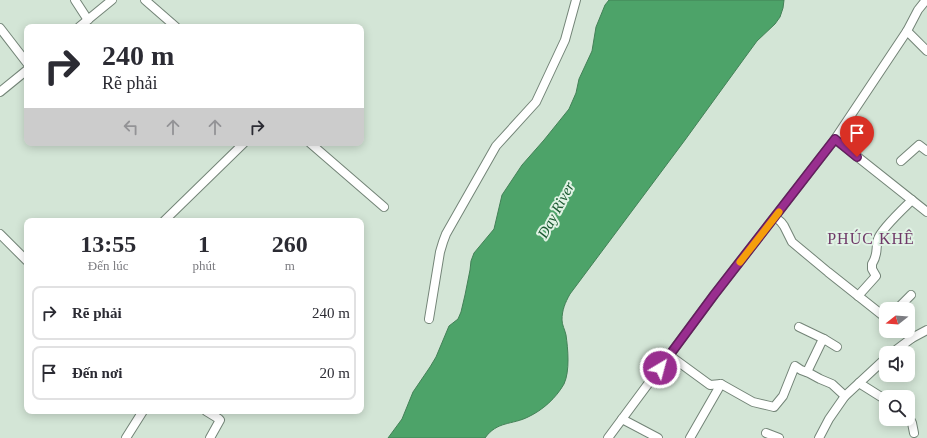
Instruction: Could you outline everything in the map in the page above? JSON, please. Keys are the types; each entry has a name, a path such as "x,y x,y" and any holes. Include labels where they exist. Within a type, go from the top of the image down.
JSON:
{"street":[{"path":"75,0 88,20"},
{"path":"83,24 112,0"},
{"path":"145,0 173,24"},
{"path":"429,320 440,252 446,234 496,146 536,102 565,40 576,0"},
{"path":"608,438 714,295 835,139 908,31 918,10 926,0"},
{"path":"0,28 24,59"},
{"path":"908,31 927,51"},
{"path":"0,92 24,72"},
{"path":"835,139 927,212"},
{"path":"901,160 918,145 927,151"},
{"path":"167,218 241,146"},
{"path":"313,146 384,207"},
{"path":"858,296 876,276 872,269 872,264 876,257 878,239 885,228 912,200"},
{"path":"775,217 784,226 792,242 879,312"},
{"path":"0,234 24,258"},
{"path":"904,302 911,295"},
{"path":"799,327 837,347"},
{"path":"915,337 927,331"},
{"path":"901,346 912,338"},
{"path":"807,372 824,339"},
{"path":"669,356 710,385 721,384 753,402 774,407 783,396 795,366 832,384 845,396"},
{"path":"818,438 845,396 879,364"},
{"path":"859,383 879,396"},
{"path":"690,438 721,384"},
{"path":"126,438 141,414"},
{"path":"210,438 220,420 212,414"},
{"path":"622,419 654,437"},
{"path":"913,426 914,433"},
{"path":"766,433 779,438"}],"water":[{"name":"Day River","path":"609,0 784,0 780,17 775,24 757,41 570,294 564,307 562,320 566,335 568,360 567,373 564,384 553,399 534,414 522,420 500,426 485,438 388,438 402,419 413,392 436,357 449,326 458,319 465,295 471,261 474,253 494,229 502,195 522,165 569,109 576,93 579,79 592,51 596,27 605,5"}],"slow traffic":[{"path":"740,262 779,212"}],"district":[{"name":"PHÚC KHÊ","path":"871,238"}],"route":[{"path":"660,368 714,295 835,139 857,157"}]}
